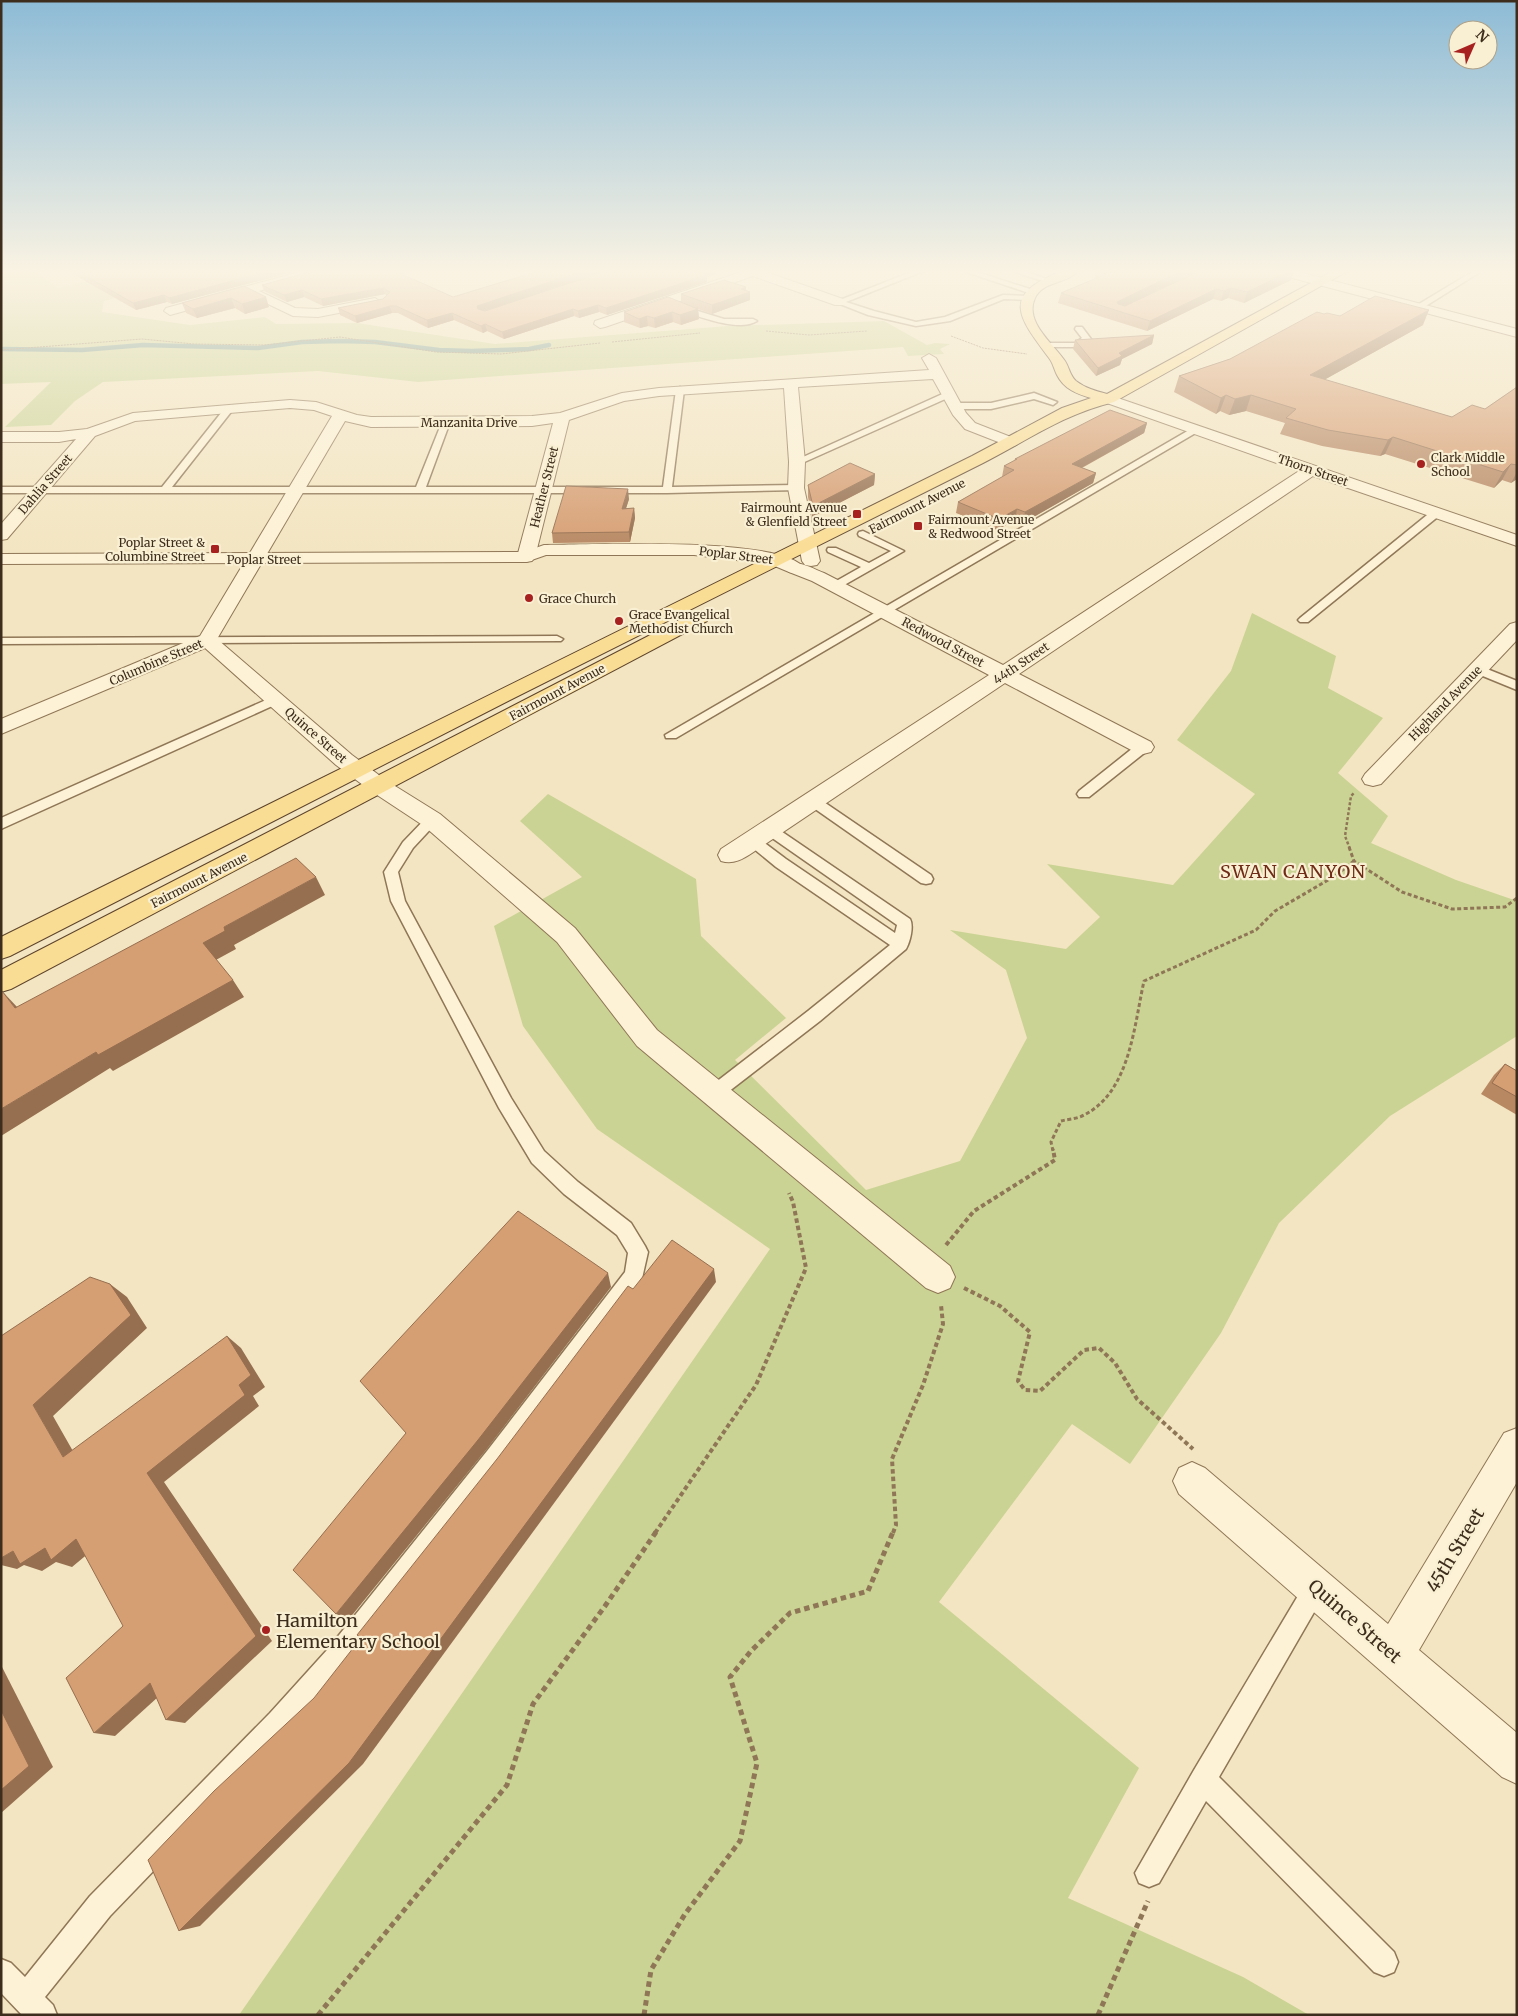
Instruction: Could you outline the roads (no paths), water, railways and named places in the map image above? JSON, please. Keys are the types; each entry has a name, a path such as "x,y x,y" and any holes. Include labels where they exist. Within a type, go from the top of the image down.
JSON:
{"main road":[{"path":"1061,366 1066,380 1079,390 1109,399"},
{"name":"Fairmount Avenue","path":"745,595 805,557 1046,422 1091,401 1109,399 1169,366"},
{"path":"1046,422 1053,402 1066,380"},
{"name":"Fairmount Avenue","path":"1,949 751,570 774,559 805,557 832,550 1106,408 1109,399"},
{"name":"Fairmount Avenue","path":"1,982 719,608"}],"street":[{"path":"934,366 960,415 970,426 1011,442"},
{"name":"Manzanita Drive","path":"1,437 59,437 90,432 133,417 290,404 316,406 354,420 371,422 532,421 562,417 622,397 680,390 938,374"},
{"path":"791,384 797,462 796,488 805,557"},
{"name":"Thorn Street","path":"1109,399 1517,541"},
{"name":"Columbine Street","path":"1,727 207,640 341,414"},
{"name":"Heather Street","path":"526,557 562,417"},
{"name":"Dahlia Street","path":"1,535 90,432"},
{"name":"44th Street","path":"730,855 753,842 1311,470"},
{"name":"Poplar Street","path":"526,557 544,550 694,550 774,559 805,557"},
{"name":"Poplar Street","path":"1,559 526,557 541,562 700,563 751,570 805,557"},
{"name":"Redwood Street","path":"805,557 835,586 1143,747"},
{"name":"Highland Avenue","path":"1372,779 1517,628"},
{"name":"Quince Street","path":"207,640 356,769 432,820 566,934 647,1038 938,1277"},
{"name":"45th Street","path":"1393,1654 1517,1446"},
{"name":"Quince Street","path":"1193,1465 1316,1587 1517,1762"}],"lane":[{"path":"667,490 680,390"},
{"path":"797,462 952,400 991,406 1034,396 1053,402"},
{"path":"164,490 228,410"},
{"path":"420,490 446,422"},
{"path":"671,735 1196,430"},
{"path":"1,490 667,490 796,488"},
{"path":"1304,620 1436,513"},
{"path":"835,586 899,551 863,534"},
{"path":"832,550 869,567"},
{"path":"1,641 557,639"},
{"path":"1477,669 1517,686"},
{"path":"1,824 275,700"},
{"path":"1084,794 1143,747"},
{"path":"813,801 926,880"},
{"path":"1,1973 35,2006 100,1906 279,1722 336,1659 489,1466 634,1276 638,1252 624,1229 571,1188 538,1157 505,1103 398,901 391,872 408,846 432,820"},
{"path":"713,1094 830,1004 901,944 905,923 770,830"},
{"path":"753,842 901,944"},
{"path":"1149,1873 1316,1587"},
{"path":"1203,1779 1384,1962"}],"place":[{"name":"Clark Middle School","path":"1421,464"},
{"name":"Fairmount Avenue & Glenfield Street","path":"857,514"},
{"name":"Fairmount Avenue & Redwood Street","path":"918,526"},
{"name":"Poplar Street & Columbine Street","path":"215,549"},
{"name":"Grace Church","path":"529,598"},
{"name":"Grace Evangelical Methodist Church","path":"619,621"},
{"name":"Hamilton Elementary School","path":"266,1630"}],"district":[{"name":"SWAN CANYON","path":"1293,871"}]}
